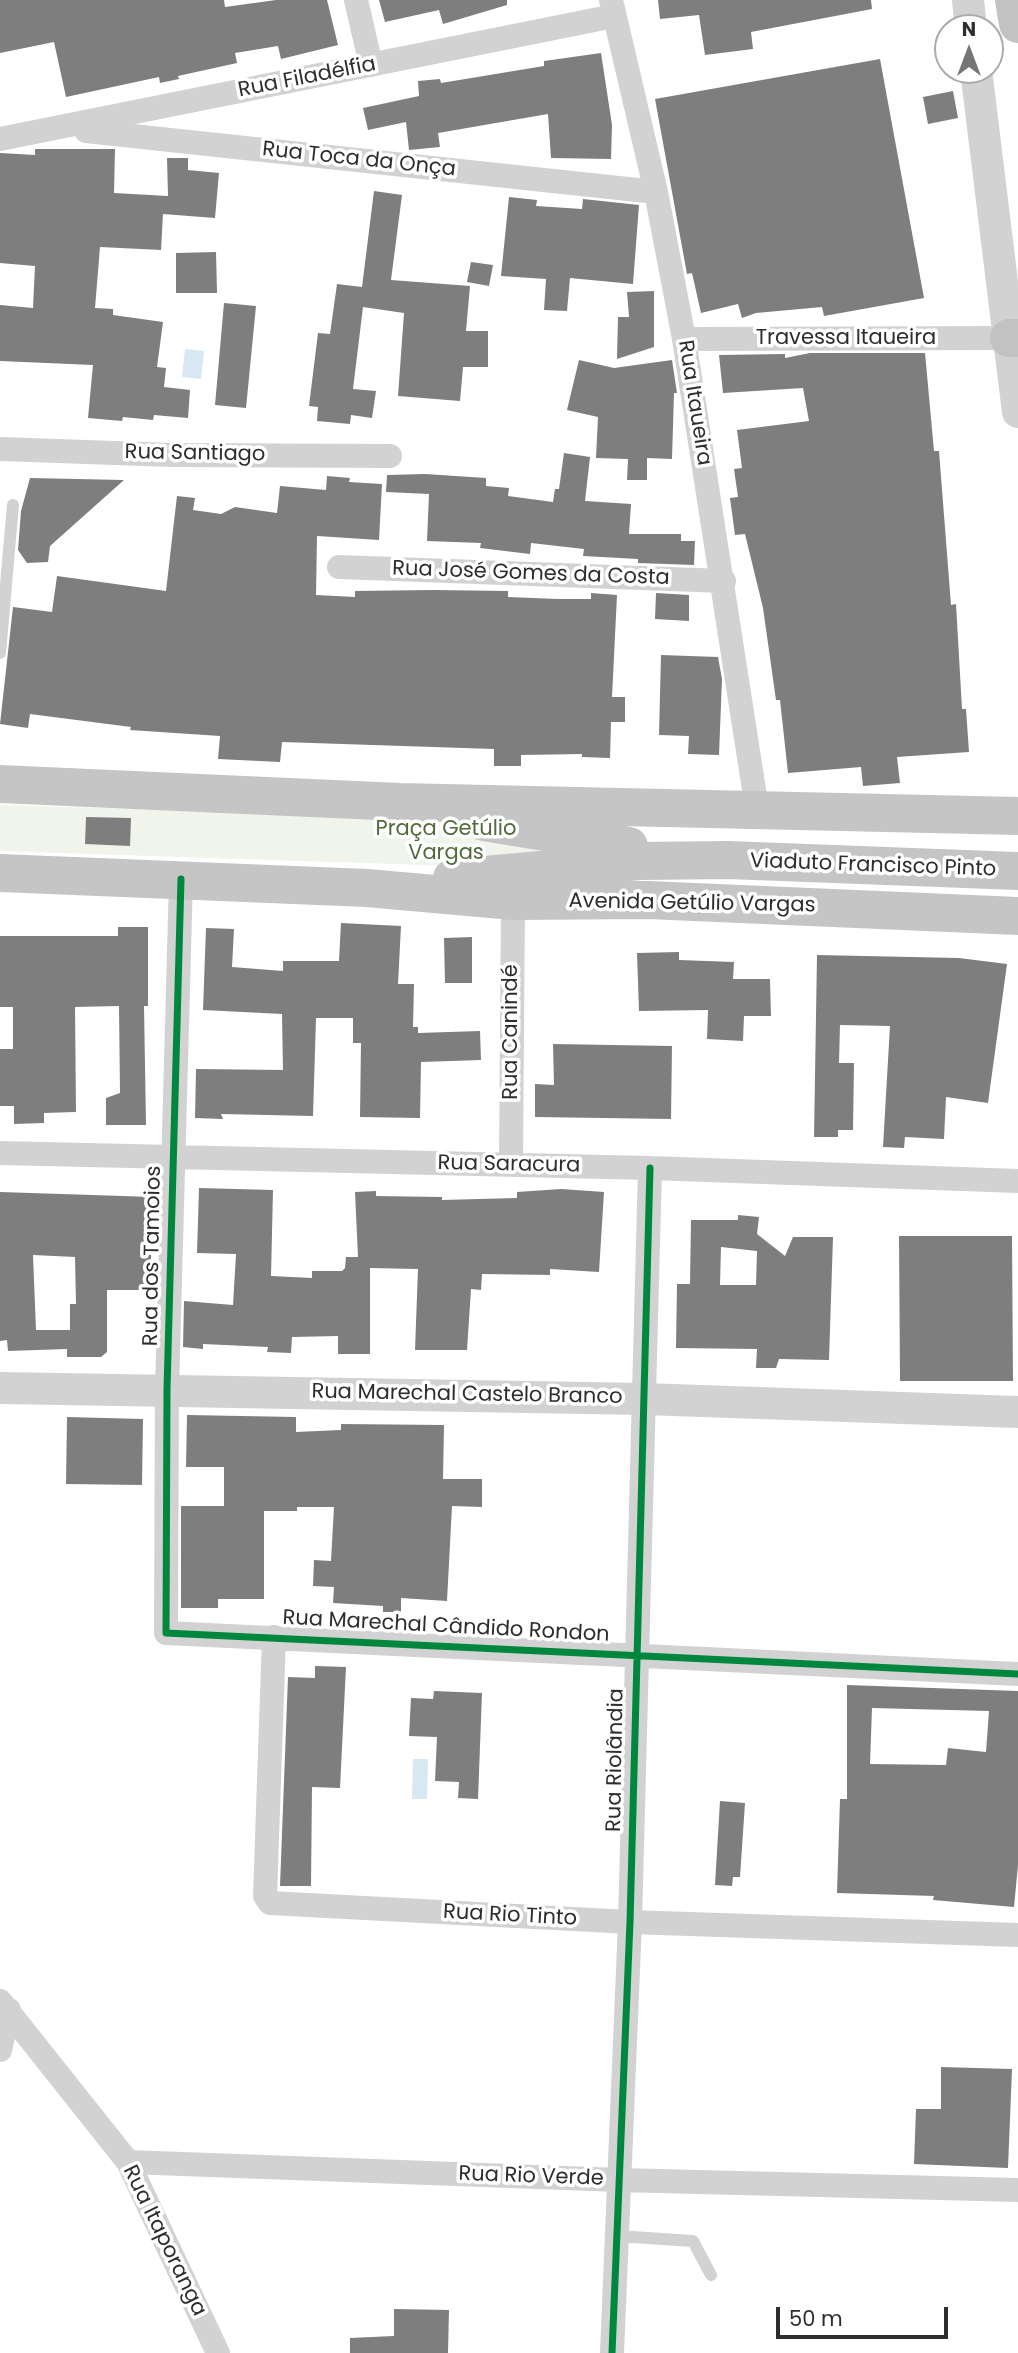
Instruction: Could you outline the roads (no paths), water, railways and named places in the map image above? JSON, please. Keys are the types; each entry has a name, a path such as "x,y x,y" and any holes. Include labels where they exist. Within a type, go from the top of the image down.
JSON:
{"highway":[{"path":"1014,0 1018,24"}],"main road":[{"path":"0,784 400,802 1018,817"},
{"path":"400,802 515,828 728,860"},
{"name":"Viaduto Francisco Pinto","path":"728,860 1018,872"},
{"name":"Avenida Getúlio Vargas","path":"367,888 576,865 728,860"},
{"name":"Avenida Getúlio Vargas","path":"0,873 367,888 513,901 648,900 1016,913"}],"street":[{"path":"356,0 371,65"},
{"name":"Rua Filadélfia","path":"0,139 371,65 613,8"},
{"name":"Rua Itaueira","path":"613,8 656,192 684,339 724,581 757,809"},
{"path":"978,84 1014,338 1018,412"},
{"name":"Rua Toca da Onça","path":"61,128 656,192"},
{"name":"Travessa Itaueira","path":"684,339 1014,338"},
{"name":"Rua Santiago","path":"0,449 172,455 390,456"},
{"name":"Rua José Gomes da Costa","path":"339,567 724,581"},
{"name":"Rua dos Tamoios","path":"166,1633 167,1389 181,879"},
{"name":"Rua Canindé","path":"511,1164 513,901"},
{"name":"Rua Saracura","path":"0,1153 511,1164 1018,1181"},
{"name":"Rua Riolândia","path":"612,2353 630,1922 650,1168"},
{"name":"Rua Marechal Castelo Branco","path":"0,1388 644,1399 1018,1412"},
{"name":"Rua Marechal Cândido Rondon","path":"166,1633 1018,1674"},
{"name":"Rua Rio Tinto","path":"274,1637 265,1896 270,1903 630,1922 1018,1935"},
{"path":"0,2050 4,2006"},
{"name":"Rua Itaporanga","path":"4,2006 128,2162 218,2353"},
{"name":"Rua Rio Verde","path":"128,2162 619,2180 1018,2190"}],"lane":[{"path":"0,653 13,505"},
{"path":"617,2236 693,2241 711,2275"}],"park label":[{"name":"Praça Getúlio Vargas","path":"446,842"}]}
